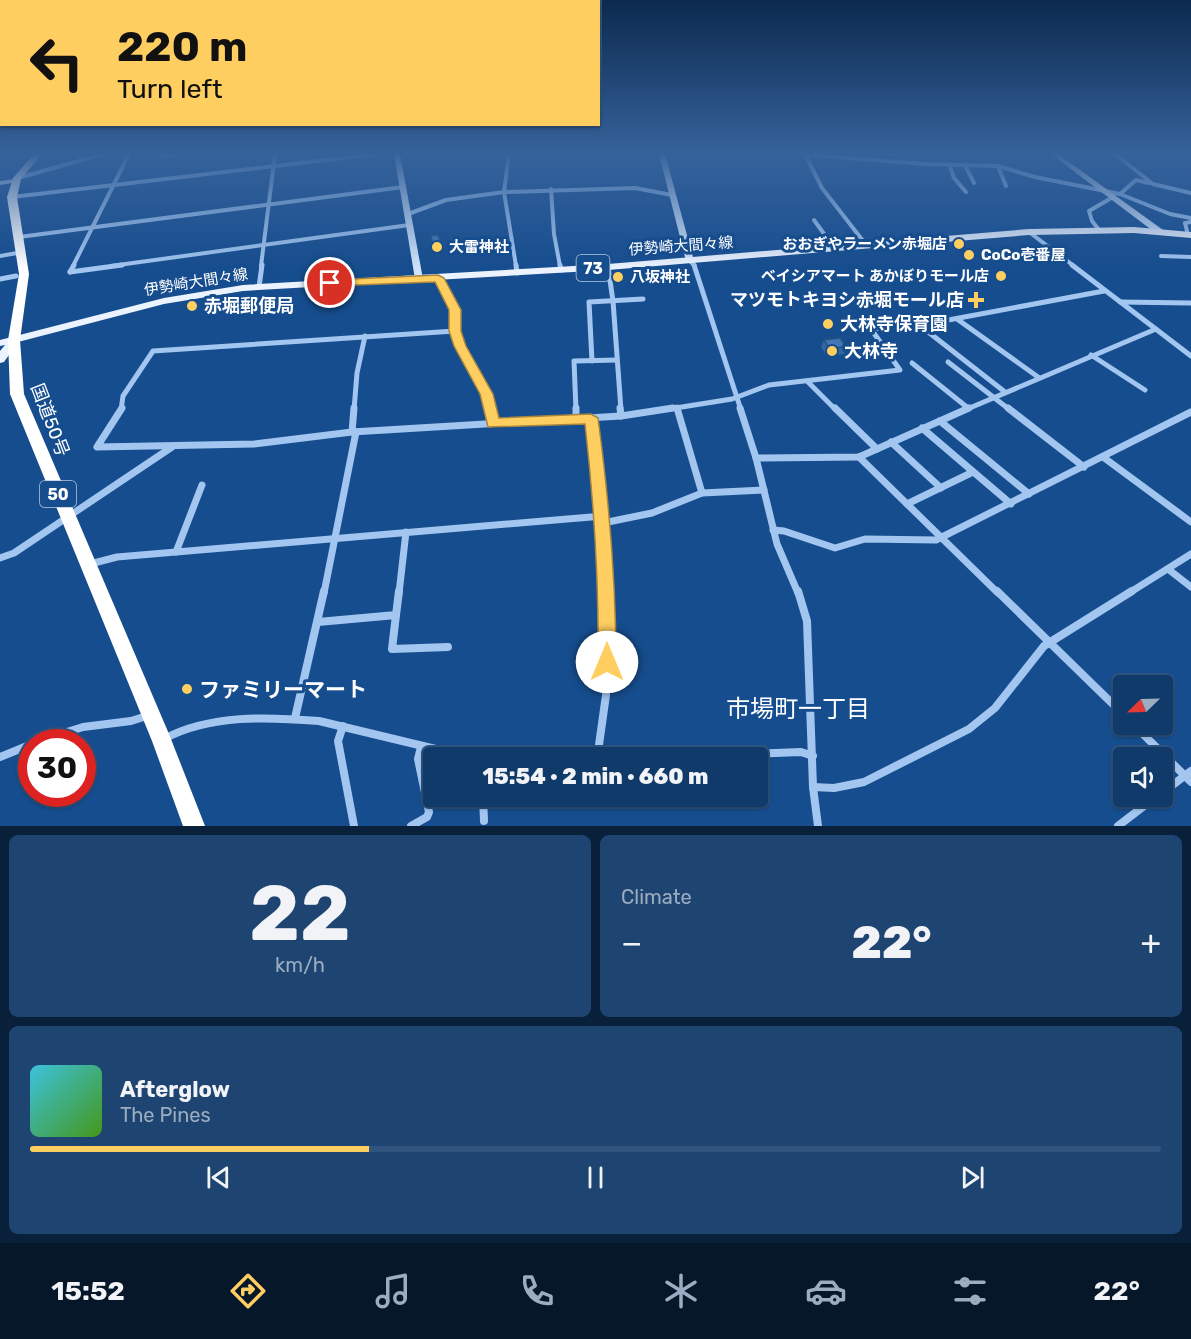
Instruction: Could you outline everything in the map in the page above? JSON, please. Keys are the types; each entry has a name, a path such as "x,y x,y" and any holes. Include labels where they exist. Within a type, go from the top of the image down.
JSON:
{"highway":[{"name":"国道50号","path":"13,193 12,197 24,282 7,341 21,408 162,741 195,826"}],"main road":[{"name":"伊勢崎大間々線","path":"7,341 164,301 207,292 259,287 608,267 1029,232 1160,232 1189,235"},
{"path":"0,359 7,341"}],"street":[{"path":"12,197 47,193"},
{"path":"109,193 70,272 410,225"},
{"path":"259,287 270,193"},
{"path":"19,237 359,193"},
{"path":"404,193 419,279"},
{"path":"408,214 446,200 500,193"},
{"path":"504,193 518,273"},
{"path":"551,193 554,234 561,270"},
{"path":"659,193 672,195 690,261 694,264 707,301 756,458 773,530 803,605 807,621 813,787 818,826"},
{"path":"826,193 867,246"},
{"path":"1109,193 1191,220"},
{"path":"1100,231 1092,221 1089,211 1121,193"},
{"path":"1117,196 1160,232"},
{"path":"814,220 835,249"},
{"path":"1189,235 1185,222 1191,220"},
{"path":"1029,232 1191,356"},
{"path":"0,256 17,253"},
{"path":"1161,256 1191,257"},
{"path":"608,267 613,301 621,416"},
{"path":"0,279 16,276"},
{"path":"438,278 455,310 455,331 460,346 486,394 493,423"},
{"path":"455,331 153,351 123,396 123,406 97,447 271,443 354,432 621,416 677,408 736,398 769,385 900,370 871,328 957,319 1104,291"},
{"path":"592,361 589,302 643,299"},
{"path":"1120,302 1191,303"},
{"path":"957,319 1038,377"},
{"path":"918,324 1005,392"},
{"path":"756,458 859,457 1038,377 1156,329"},
{"path":"295,718 335,538 354,432 357,373 365,336"},
{"path":"1091,356 1145,390"},
{"path":"576,419 574,361 616,360"},
{"path":"948,362 1084,467"},
{"path":"912,363 968,408"},
{"path":"807,381 877,449"},
{"path":"677,408 702,493"},
{"path":"773,530 784,531 835,548 865,538 936,540 1191,412"},
{"path":"591,418 603,520 608,606 606,695 599,747"},
{"path":"940,421 1029,494"},
{"path":"922,428 1011,504"},
{"path":"891,442 940,488"},
{"path":"0,558 14,553 173,447"},
{"path":"859,457 1113,705"},
{"path":"1102,457 1191,522"},
{"path":"907,504 973,472"},
{"path":"176,552 202,485"},
{"path":"87,566 117,557 406,532 603,520 652,513 702,493 764,490"},
{"path":"406,532 392,649 448,647"},
{"path":"813,787 834,788 864,782 969,729 995,708 1041,648 1191,554"},
{"path":"1168,569 1191,587"},
{"path":"318,622 396,615"},
{"path":"77,729 107,722 137,721 151,715"},
{"path":"162,741 174,732 194,727 253,718 295,718 343,726 421,747 418,759 429,812 427,817 411,826"},
{"path":"343,726 338,741 354,826"},
{"path":"1145,735 1189,776 1173,786"},
{"path":"0,757 18,749"},
{"path":"768,754 801,753 813,756"},
{"path":"483,807 484,821"},
{"path":"1118,826 1143,807"}],"building":[{"path":"438,235 441,244 433,245 431,236"},
{"path":"840,338 846,347 829,348 824,340"}],"place":[{"name":"おおぎやラーメン赤堀店","path":"959,244"},
{"name":"大雷神社","path":"437,247"},
{"name":"CoCo壱番屋","path":"969,255"},
{"name":"ベイシアマート あかぼりモール店","path":"1001,276"},
{"name":"八坂神社","path":"618,277"},
{"name":"マツモトキヨシ赤堀モール店","path":"976,300"},
{"name":"赤堀郵便局","path":"192,306"},
{"name":"大林寺保育園","path":"828,324"},
{"name":"大林寺","path":"832,351"},
{"name":"ファミリーマート","path":"187,689"}],"district":[{"name":"市場町一丁目","path":"798,709"}],"route":[{"path":"330,283 438,278 455,310 455,331 460,346 486,394 493,423 591,418 603,516 608,606 607,662"}]}
